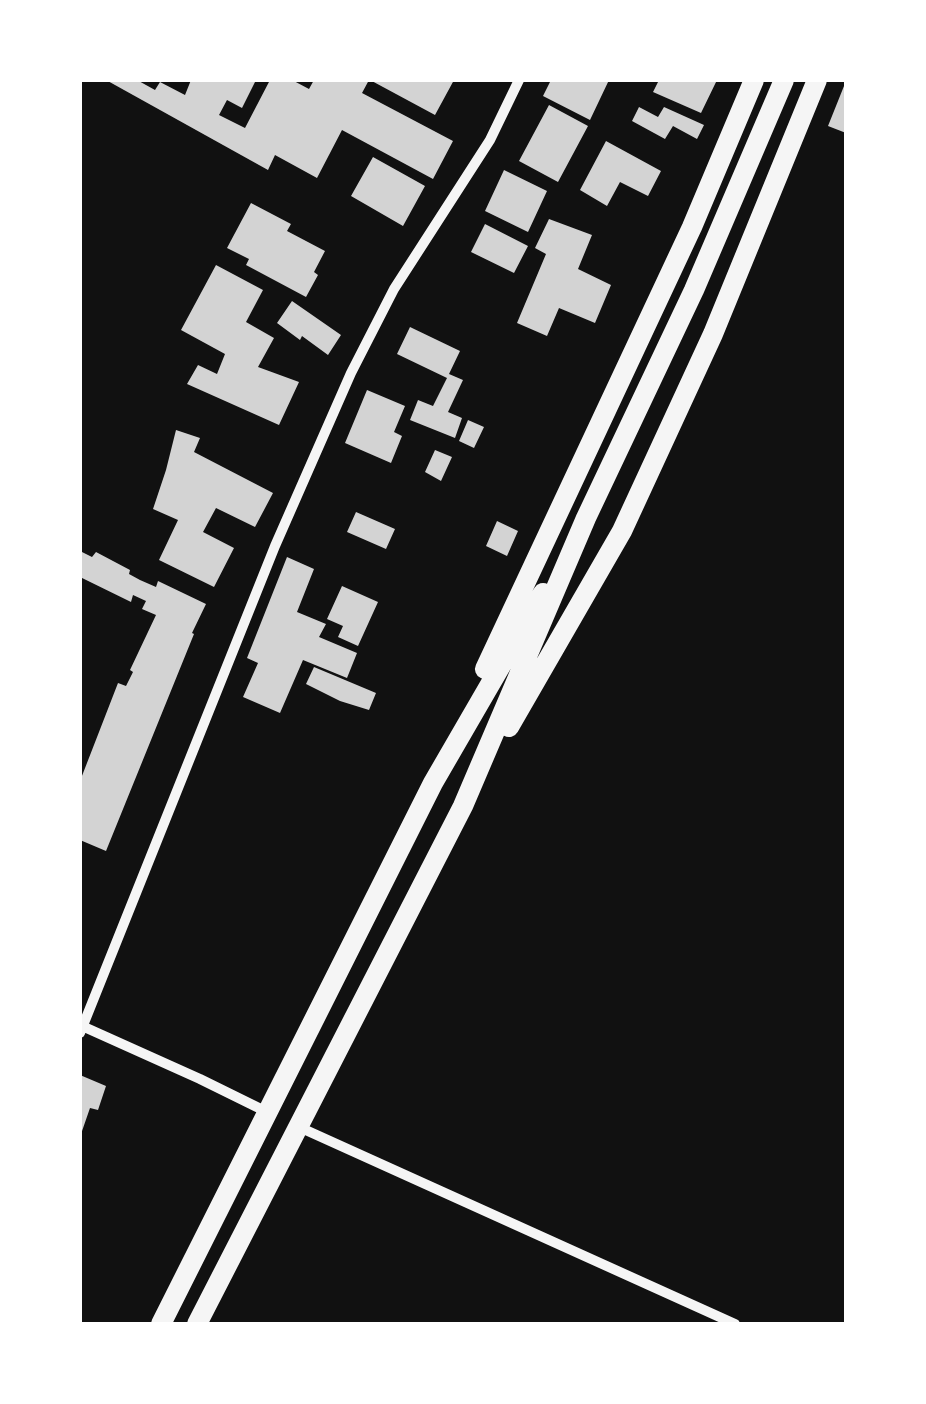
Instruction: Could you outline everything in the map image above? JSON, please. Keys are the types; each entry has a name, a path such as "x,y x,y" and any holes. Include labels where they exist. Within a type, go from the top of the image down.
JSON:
{"main road":[{"path":"162,1324 433,783 692,227 754,80"},
{"path":"464,806 586,518 694,290 784,80"},
{"path":"197,1324 464,806 622,531 713,334 817,80"},
{"path":"433,783 586,518"}],"street":[{"path":"268,1113 200,1078 81,1029 275,546 351,373 394,289 490,140 519,80"},
{"path":"298,1127 736,1324"}],"building":[{"path":"106,80 137,80 155,90 160,82 185,95 191,80 256,80 242,108 227,100 219,115 245,128 270,80 292,80 309,89 314,80 369,80 362,93 453,141 433,179 342,130 317,178 275,155 268,170"},
{"path":"370,80 454,80 435,115"},
{"path":"551,80 609,80 590,120 543,96"},
{"path":"659,80 717,80 701,113 653,92"},
{"path":"846,81 846,133 828,126"},
{"path":"549,105 588,126 558,182 519,161"},
{"path":"639,107 658,117 664,107 704,125 697,139 673,126 665,139 632,121"},
{"path":"606,141 661,171 648,196 620,182 607,206 580,190"},
{"path":"373,157 425,186 403,226 351,196"},
{"path":"504,170 547,191 528,232 485,211"},
{"path":"251,203 291,224 287,231 325,251 306,297 246,265 249,259 227,248"},
{"path":"549,219 592,235 578,269 611,285 595,323 559,308 547,336 517,323 546,254 535,248"},
{"path":"485,224 528,246 514,273 471,252"},
{"path":"216,265 263,290 246,322 274,338 258,367 299,382 279,425 187,384 198,365 217,374 225,354 181,330"},
{"path":"292,301 341,335 328,355 277,323"},
{"path":"410,327 460,351 449,374 463,380 448,412 462,418 455,438 410,420 418,400 433,406 447,378 397,354"},
{"path":"367,390 405,406 394,432 402,436 391,463 345,443"},
{"path":"468,420 484,427 474,448 459,441"},
{"path":"176,430 200,438 194,452 273,493 255,527 216,508 203,532 234,548 214,587 159,560 178,520 153,509"},
{"path":"435,450 452,457 441,481 425,472"},
{"path":"356,512 395,529 386,549 347,532"},
{"path":"497,521 518,531 507,556 486,546"},
{"path":"80,551 92,557 96,552 130,570 129,574 140,580 156,587 158,581 206,604 106,851 80,840 80,781 118,683 126,686 156,615 142,609 146,601 133,595 131,602 80,577"},
{"path":"287,557 314,569 297,612 326,624 319,637 357,653 347,678 303,660 280,713 243,697 258,663 247,658"},
{"path":"342,586 378,602 358,646 338,637 343,626 327,619"},
{"path":"314,667 376,693 369,710 306,684"},
{"path":"80,1075 106,1086 98,1110 90,1108 81,1134"}]}
